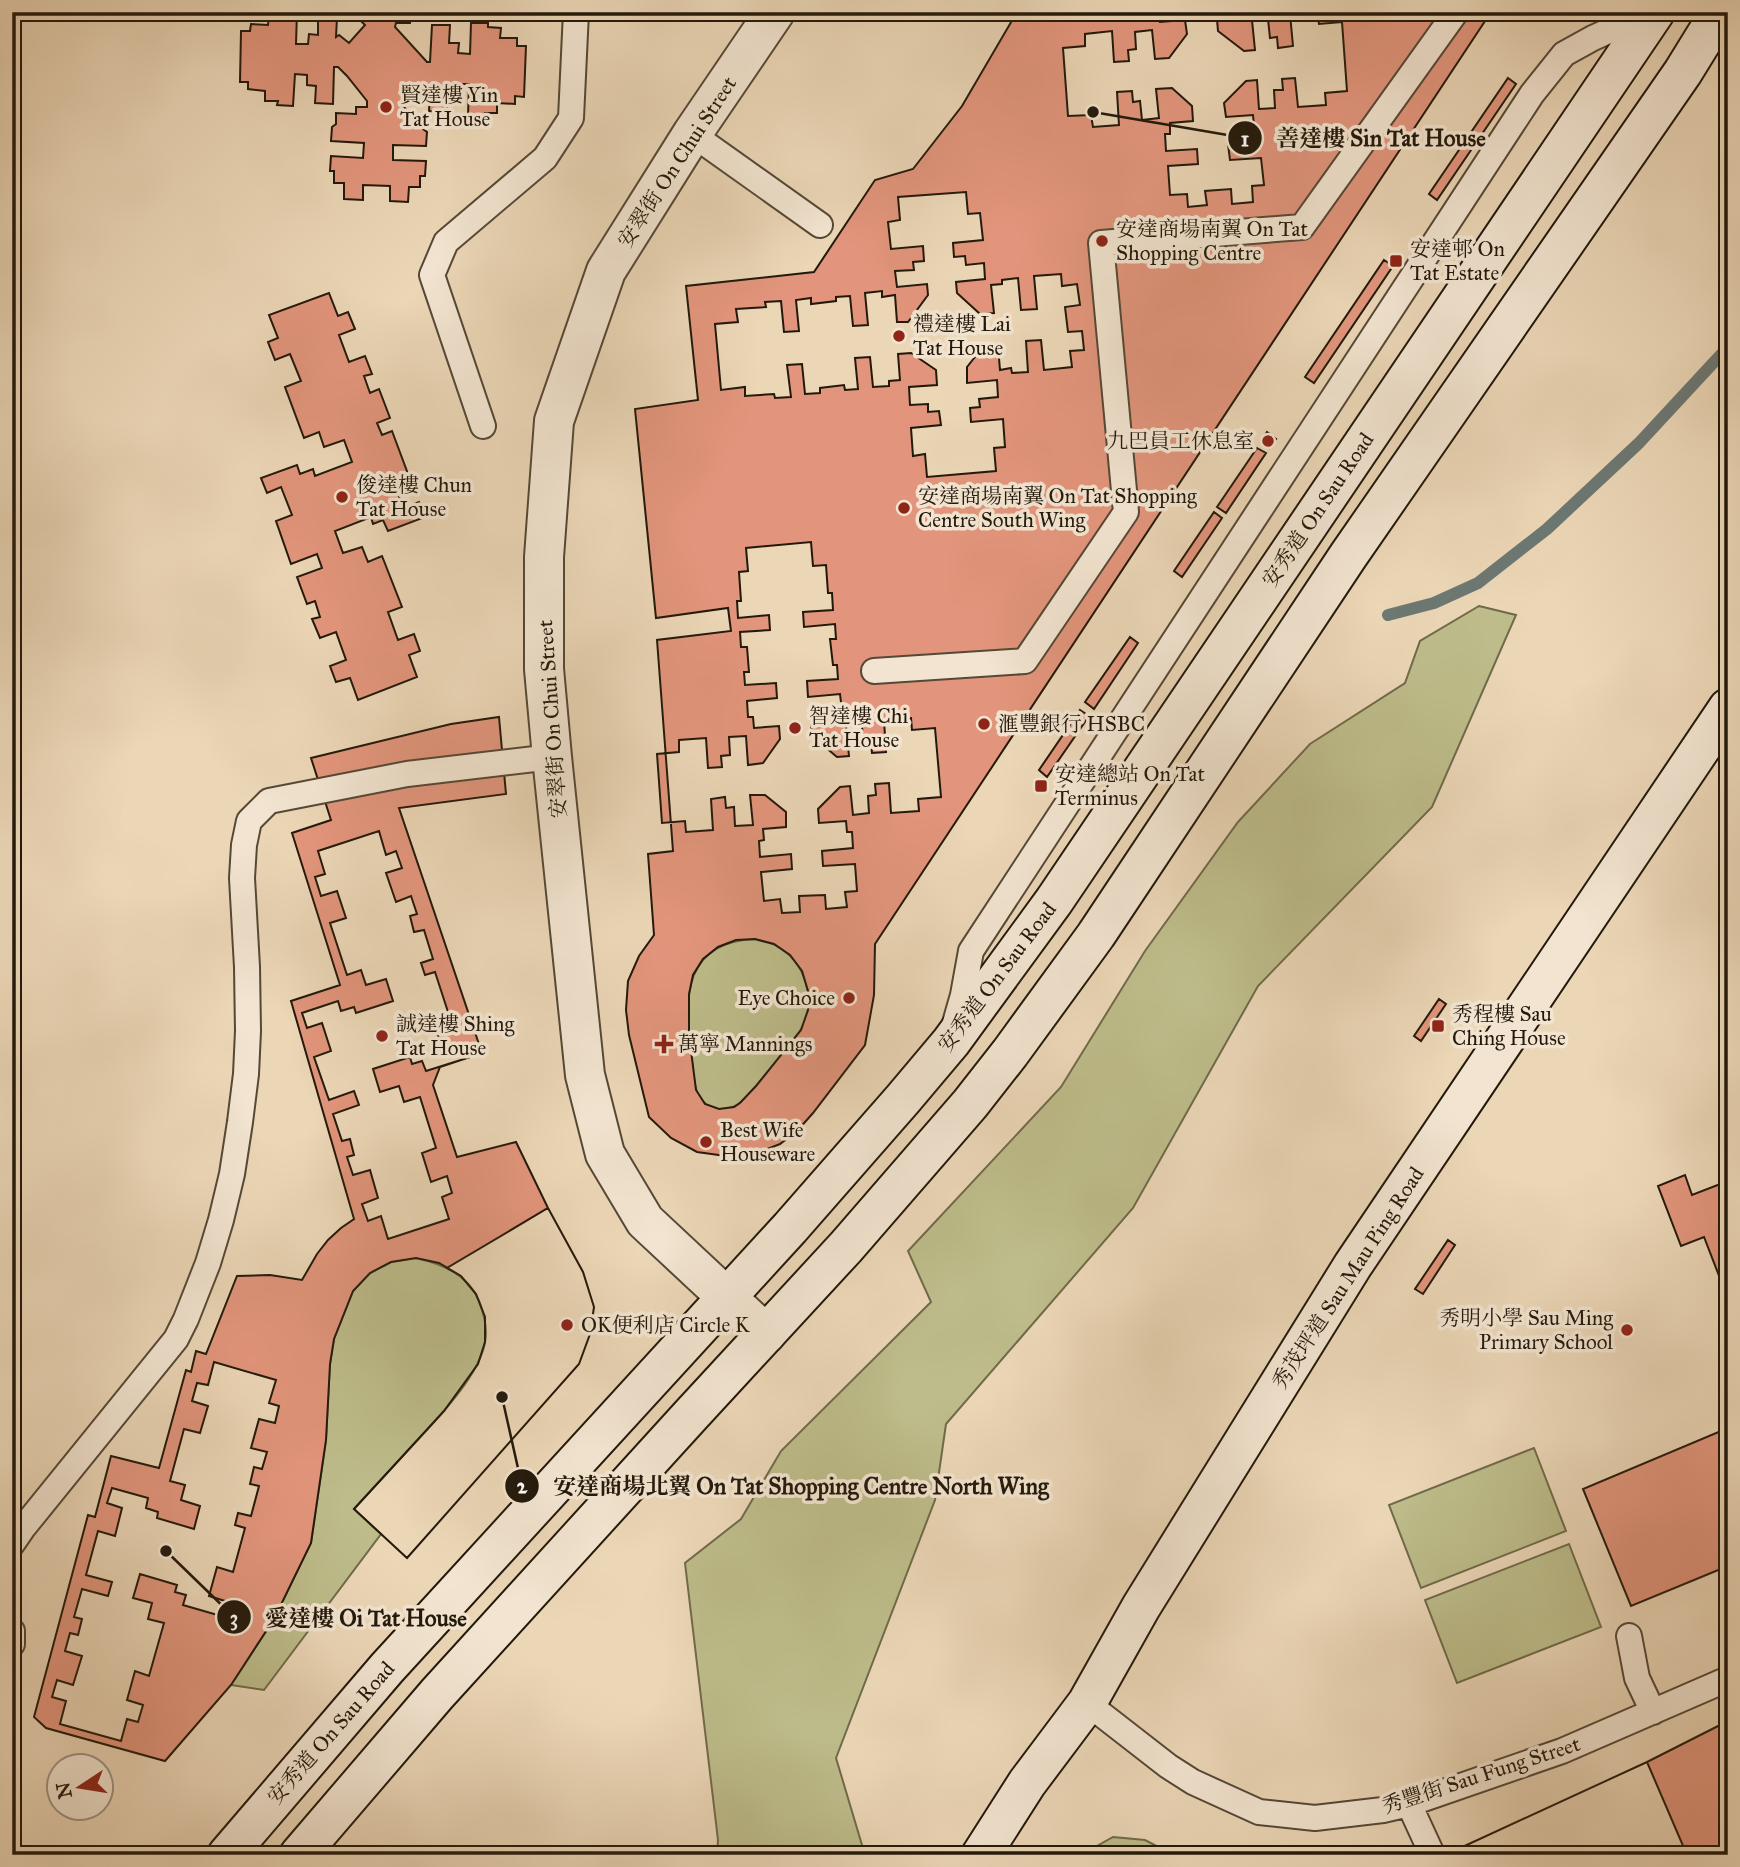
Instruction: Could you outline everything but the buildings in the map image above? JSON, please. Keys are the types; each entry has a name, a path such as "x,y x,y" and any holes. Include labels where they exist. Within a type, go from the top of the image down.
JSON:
{"main road":[{"name":"安翠街 On Chui Street","path":"766,1334 645,1221 605,1154 585,1074 552,757 544,669 544,557 554,421 606,271 692,134 775,12"},
{"name":"安秀道 On Sau Road","path":"227,1855 387,1668 726,1298 951,1042 1054,901 1652,12"},
{"path":"299,1855 437,1694 846,1247 970,1104 1010,1053 1096,935 1341,567 1683,72 1720,12"},
{"name":"秀茂坪道 Sau Mau Ping Road","path":"981,1855 1027,1783 1087,1703 1141,1607 1353,1265 1728,708"}],"lane":[{"path":"482,426 432,275 446,243 545,158 571,118 576,12"},
{"path":"874,671 1025,661 1126,512 1101,243 1302,227 1456,12"},
{"path":"951,1042 971,950 1532,94 1564,54 1652,12"},
{"path":"692,134 820,225"},
{"path":"12,1544 176,1339 208,1263 232,1174 246,1074 247,967 242,878 249,821 269,801 407,774 552,757"},
{"path":"12,1631 12,1644"},
{"path":"1629,1636 1637,1678 1653,1712"},
{"name":"秀豐街 Sau Fung Street","path":"1087,1703 1168,1766 1193,1782 1259,1812 1315,1818 1383,1810 1409,1804 1562,1751 1728,1679"},
{"path":"1409,1804 1432,1854"}],"shaded area":[{"path":"1479,606 1516,615 1432,807 1258,986 1133,1208 946,1424 935,1500 836,1758 865,1855 717,1855 718,1840 685,1563 741,1519 781,1451 931,1302 908,1251 1061,1087 1145,951 1238,822 1310,744 1405,683 1420,641"},
{"path":"755,939 773,944 795,961 806,983 808,1007 800,1031 789,1047 746,1097 733,1107 715,1108 702,1100 695,1084 689,1031 689,992 702,961 714,950 732,942"},
{"path":"416,1258 453,1272 474,1292 486,1326 481,1355 455,1398 354,1509 381,1534 264,1690 231,1685 274,1619 311,1543 326,1440 334,1339 353,1291 370,1273 391,1262"},
{"path":"1534,1448 1566,1531 1421,1588 1389,1505"},
{"path":"1569,1544 1601,1627 1457,1683 1425,1600"},
{"path":"1113,1837 1145,1840 1174,1855 1081,1855"}],"waterway":[{"path":"1388,615 1434,603 1478,583 1547,529 1639,443 1728,347"}],"place":[{"name":"賢達樓 Yin Tat House","path":"386,107"},
{"name":"善達樓 Sin Tat House","path":"1093,112"},
{"name":"安達商場南翼 On Tat Shopping Centre","path":"1102,241"},
{"name":"安達邨 On Tat Estate","path":"1396,261"},
{"name":"禮達樓 Lai Tat House","path":"899,336"},
{"name":"九巴員工休息室","path":"1268,441"},
{"name":"俊達樓 Chun Tat House","path":"342,497"},
{"name":"安達商場南翼 On Tat Shopping Centre South Wing","path":"904,508"},
{"name":"滙豐銀行 HSBC","path":"984,724"},
{"name":"智達樓 Chi Tat House","path":"795,728"},
{"name":"安達總站 On Tat Terminus","path":"1041,786"},
{"name":"Eye Choice","path":"849,998"},
{"name":"秀程樓 Sau Ching House","path":"1438,1026"},
{"name":"誠達樓 Shing Tat House","path":"382,1036"},
{"name":"萬寧 Mannings","path":"664,1044"},
{"name":"Best Wife Houseware","path":"706,1142"},
{"name":"OK便利店 Circle K","path":"567,1325"},
{"name":"秀明小學 Sau Ming Primary School","path":"1627,1330"},
{"name":"安達商場北翼 On Tat Shopping Centre North Wing","path":"502,1397"},
{"name":"愛達樓 Oi Tat House","path":"166,1551"}]}
